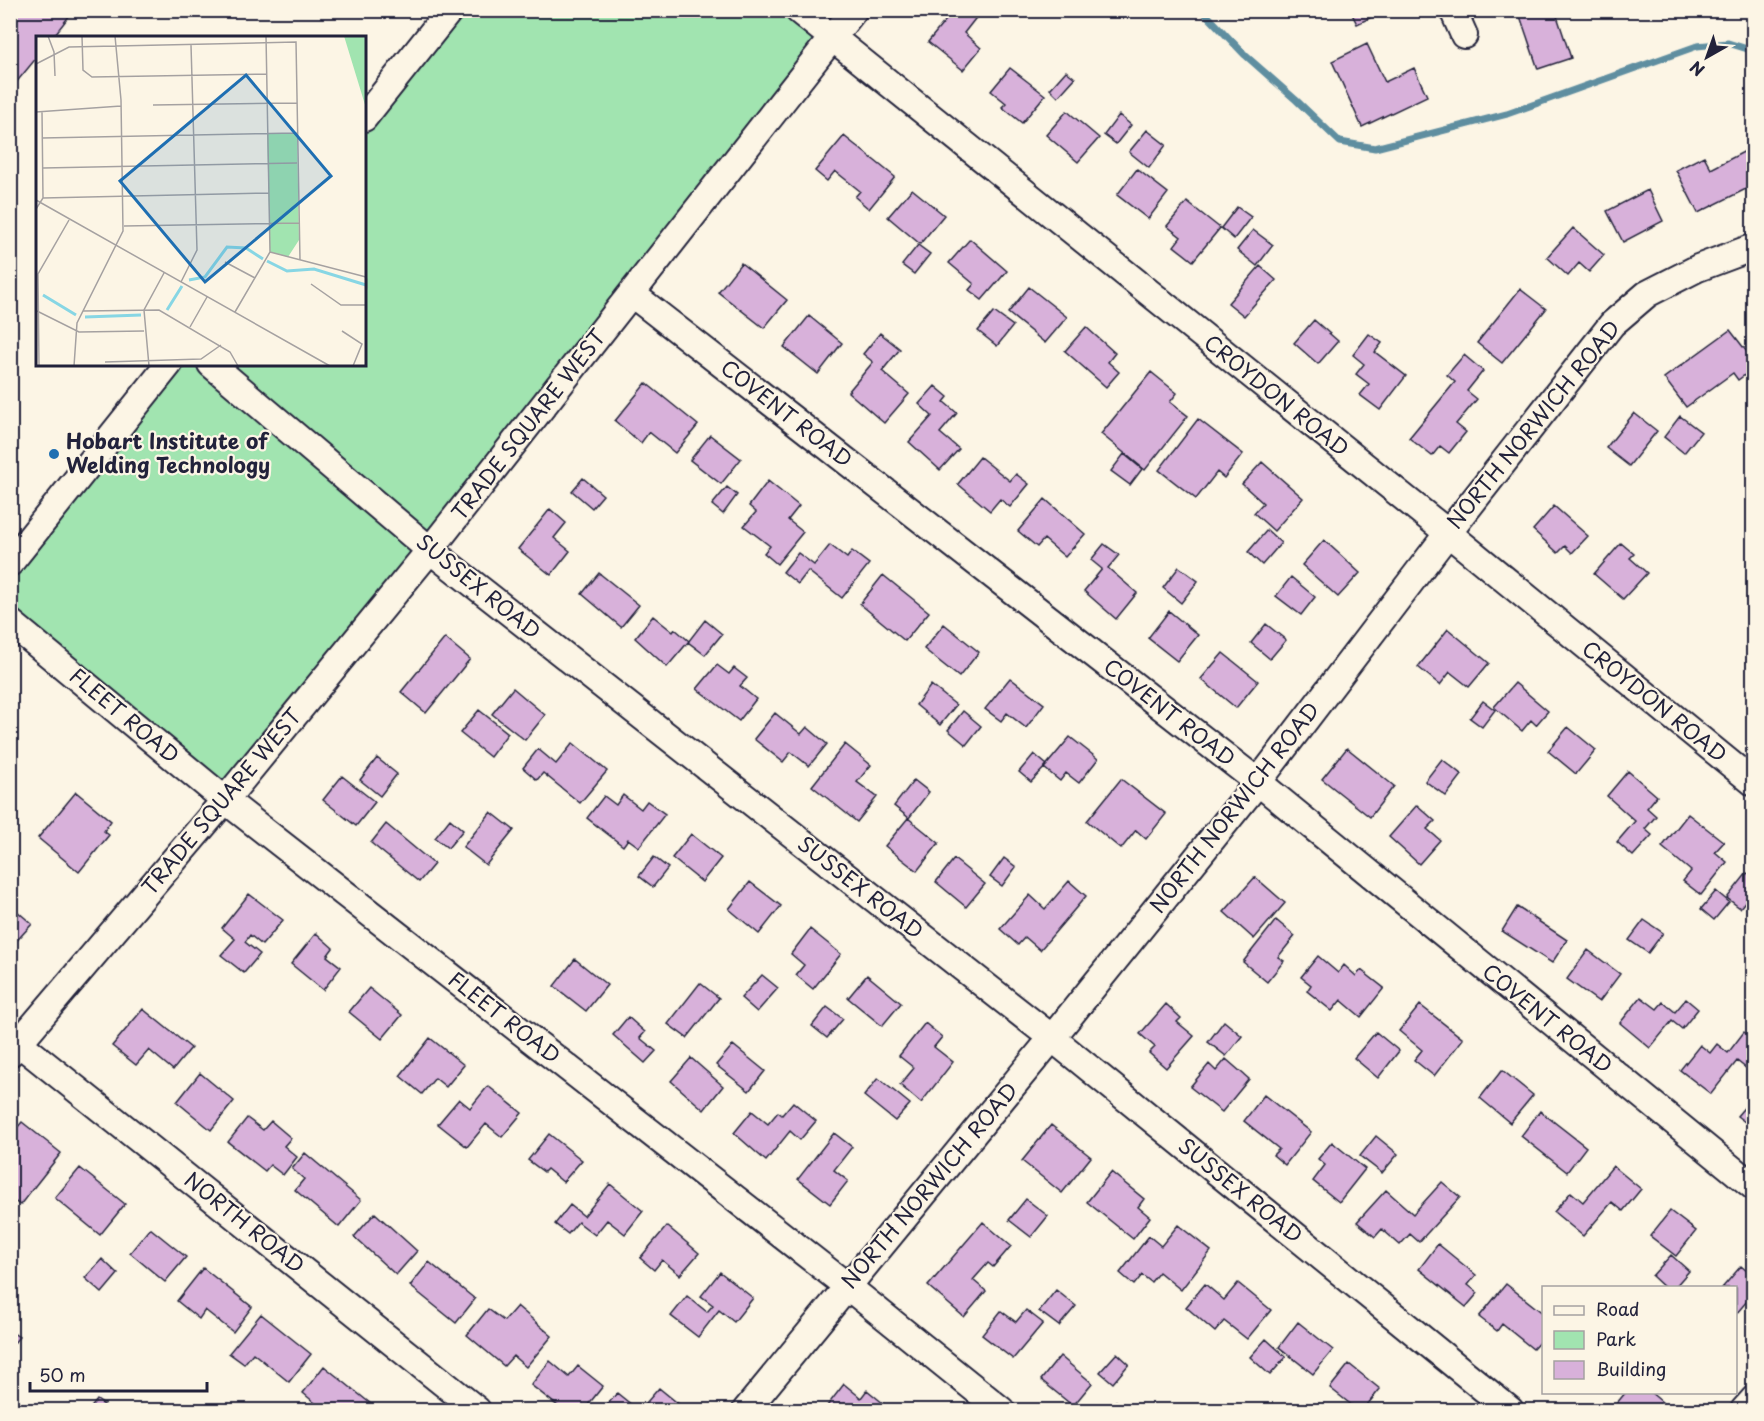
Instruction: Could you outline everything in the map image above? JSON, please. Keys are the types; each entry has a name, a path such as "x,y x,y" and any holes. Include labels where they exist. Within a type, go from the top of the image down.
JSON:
{"street":[{"path":"366,115 450,10"},
{"name":"CROYDON ROAD","path":"798,10 1448,533 1754,783"},
{"name":"TRADE SQUARE WEST","path":"13,1044 225,800 430,550 854,10"},
{"path":"1453,10 1464,35"},
{"name":"NORTH NORWICH ROAD","path":"746,1410 1052,1038 1257,782 1612,324 1647,294 1698,268 1754,247"},
{"name":"COVENT ROAD","path":"632,294 1257,782 1754,1187"},
{"path":"10,563 168,366"},
{"name":"SUSSEX ROAD","path":"213,366 430,550 1052,1038 1510,1410"},
{"name":"FLEET ROAD","path":"10,622 225,800 847,1286 1001,1410"},
{"name":"NORTH ROAD","path":"13,1044 477,1410"},
{"path":"1744,1410 1754,1399"}],"green space":[{"path":"449,11 854,11 225,800 11,622 11,563 168,366 366,366 366,117"}],"building":[{"path":"10,10 74,10 54,36 36,36 36,58 10,90"},
{"path":"954,10 982,10 964,33 981,48 963,70 928,42"},
{"path":"1350,10 1387,10 1357,24"},
{"path":"1518,10 1555,10 1571,58 1538,69"},
{"path":"1367,44 1385,82 1414,68 1427,96 1362,127 1332,61"},
{"path":"1010,68 1045,95 1022,123 1002,107 1006,103 991,91"},
{"path":"1066,71 1075,78 1058,97 1050,89"},
{"path":"1067,111 1099,138 1078,162 1046,135"},
{"path":"1119,115 1131,125 1116,144 1104,135"},
{"path":"1147,130 1166,145 1149,168 1129,152"},
{"path":"844,136 895,177 869,209 855,197 860,191 835,171 827,181 815,171"},
{"path":"1753,147 1754,185 1698,213 1676,170 1704,156 1711,169"},
{"path":"1137,169 1168,193 1148,219 1117,195"},
{"path":"912,189 944,215 920,244 888,217"},
{"path":"1648,190 1663,221 1623,242 1607,211"},
{"path":"1187,202 1220,228 1193,261 1174,246 1181,237 1167,226"},
{"path":"1237,207 1251,217 1234,239 1221,228"},
{"path":"1573,228 1604,255 1589,272 1579,263 1568,276 1547,257"},
{"path":"1253,230 1273,245 1257,266 1237,250"},
{"path":"970,239 1007,271 982,300 969,290 974,284 949,263"},
{"path":"918,245 930,254 914,274 902,265"},
{"path":"741,263 787,300 764,328 718,292"},
{"path":"1260,266 1276,280 1244,316 1228,303"},
{"path":"1029,287 1067,317 1045,343 1008,313"},
{"path":"1520,289 1546,309 1502,363 1477,343"},
{"path":"994,312 1013,326 997,346 978,331"},
{"path":"1754,312 1754,331 1747,314"},
{"path":"809,316 842,343 818,374 784,347"},
{"path":"1314,320 1338,341 1318,364 1294,343"},
{"path":"1086,327 1115,353 1108,362 1119,372 1106,387 1065,351"},
{"path":"1730,330 1754,361 1754,368 1738,380 1733,373 1686,407 1664,378"},
{"path":"880,333 900,349 882,371 909,394 884,423 848,392 873,362 863,354"},
{"path":"1369,334 1382,343 1375,352 1406,376 1380,410 1360,395 1369,384 1356,374 1364,364 1353,355"},
{"path":"1464,355 1483,371 1467,391 1477,399 1456,424 1466,432 1449,453 1440,446 1432,456 1409,438 1455,382 1447,375"},
{"path":"1151,372 1177,393 1170,402 1188,416 1145,470 1101,434"},
{"path":"646,383 698,425 675,453 649,432 641,443 615,421"},
{"path":"935,386 948,397 944,402 957,413 940,433 959,449 940,470 909,442 932,416 919,404"},
{"path":"1634,413 1657,431 1629,466 1606,448"},
{"path":"1680,416 1701,432 1684,453 1664,437"},
{"path":"1198,419 1243,454 1224,478 1217,472 1196,499 1159,470"},
{"path":"710,435 741,459 721,484 690,460"},
{"path":"1124,454 1142,469 1130,485 1111,471"},
{"path":"980,457 1010,481 1016,474 1029,484 1010,507 1000,499 990,511 958,484"},
{"path":"1262,462 1303,498 1274,531 1254,513 1263,503 1242,484"},
{"path":"583,478 603,495 592,508 572,491"},
{"path":"768,481 799,506 788,520 803,532 777,564 764,553 770,546 744,526 756,512 749,506"},
{"path":"727,487 737,495 723,514 712,505"},
{"path":"1045,499 1085,534 1065,557 1044,539 1037,547 1018,531"},
{"path":"1554,506 1588,536 1572,553 1565,546 1558,553 1533,530"},
{"path":"550,509 566,523 554,538 570,551 551,575 518,549"},
{"path":"1267,530 1281,543 1262,565 1248,552"},
{"path":"1324,540 1360,573 1338,597 1302,565"},
{"path":"1621,543 1634,554 1630,558 1647,573 1623,599 1594,574"},
{"path":"1104,544 1119,555 1108,568 1137,593 1116,619 1084,591 1102,569 1091,560"},
{"path":"830,545 847,558 852,551 869,564 842,598 808,571 798,584 783,572 798,553 814,565"},
{"path":"1179,567 1198,581 1181,603 1163,588"},
{"path":"599,573 639,605 621,627 582,594"},
{"path":"883,575 929,612 905,641 860,604"},
{"path":"1291,577 1315,597 1301,615 1276,596"},
{"path":"1169,611 1198,635 1177,661 1148,638"},
{"path":"653,616 673,632 675,629 689,641 667,667 635,638"},
{"path":"705,620 722,634 705,655 688,642"},
{"path":"944,624 979,652 959,677 924,649"},
{"path":"1266,624 1286,640 1270,659 1251,643"},
{"path":"1448,629 1489,663 1469,687 1450,672 1440,685 1418,667"},
{"path":"445,638 470,659 426,713 401,692"},
{"path":"1223,653 1258,681 1236,708 1201,679"},
{"path":"717,665 729,674 734,668 747,678 740,686 756,699 739,721 697,689"},
{"path":"1010,678 1044,704 1026,728 1007,713 1001,721 985,709"},
{"path":"1515,683 1548,711 1536,725 1531,720 1522,731 1494,707"},
{"path":"931,685 956,705 940,725 916,705"},
{"path":"513,688 545,715 525,740 492,714"},
{"path":"1483,701 1495,710 1482,727 1470,718"},
{"path":"479,710 508,733 490,757 460,733"},
{"path":"963,711 981,726 966,745 948,730"},
{"path":"775,713 801,734 807,727 827,744 809,766 791,752 783,762 754,739"},
{"path":"1568,727 1596,750 1576,774 1548,751"},
{"path":"1070,737 1098,759 1079,783 1066,773 1060,781 1044,768"},
{"path":"573,743 607,771 580,803 543,773 537,780 523,768 538,749 556,764"},
{"path":"845,744 871,765 857,782 877,797 857,822 812,786"},
{"path":"1347,748 1394,786 1370,817 1322,779"},
{"path":"1034,754 1047,765 1031,782 1019,772"},
{"path":"377,758 397,774 380,796 360,780"},
{"path":"1442,759 1462,775 1446,796 1425,781"},
{"path":"1628,771 1657,796 1647,808 1656,816 1645,829 1652,835 1633,856 1617,842 1635,821 1607,796"},
{"path":"342,776 375,802 356,826 323,800"},
{"path":"1121,779 1166,814 1146,839 1136,830 1121,849 1087,821"},
{"path":"914,780 929,792 909,818 894,806"},
{"path":"76,792 111,821 104,831 109,835 79,872 38,838"},
{"path":"623,795 641,809 647,801 665,814 639,847 628,839 623,846 587,818 604,796 616,805"},
{"path":"1417,805 1435,821 1427,829 1440,840 1419,864 1389,837"},
{"path":"491,812 514,830 486,865 463,847"},
{"path":"1688,814 1724,842 1715,852 1727,862 1701,895 1683,881 1691,871 1662,847"},
{"path":"908,818 939,843 917,871 885,846"},
{"path":"450,819 463,830 448,848 435,838"},
{"path":"386,824 434,864 419,882 371,843"},
{"path":"691,834 721,858 702,882 672,858"},
{"path":"654,857 668,868 653,887 639,876"},
{"path":"1004,858 1016,867 1002,886 990,877"},
{"path":"954,859 985,884 966,907 936,882"},
{"path":"1747,873 1754,878 1754,905 1747,899 1740,908 1727,898"},
{"path":"1255,877 1285,903 1254,939 1224,912"},
{"path":"1069,881 1086,896 1040,950 1025,937 1018,945 1000,929 1030,895 1045,909"},
{"path":"750,882 781,906 759,934 729,909"},
{"path":"1716,891 1729,902 1714,920 1701,909"},
{"path":"249,894 283,920 262,945 250,935 245,942 260,954 244,973 221,955 235,939 222,928"},
{"path":"10,905 32,924 10,948"},
{"path":"1517,907 1567,940 1552,963 1502,931"},
{"path":"1276,920 1295,936 1278,957 1284,961 1267,982 1243,962"},
{"path":"1644,920 1663,933 1648,953 1629,940"},
{"path":"810,929 841,954 813,989 796,975 804,965 791,954"},
{"path":"316,933 333,948 327,956 341,967 323,990 291,964"},
{"path":"1588,950 1620,974 1599,1002 1567,979"},
{"path":"1318,956 1338,973 1344,965 1356,976 1361,970 1384,988 1361,1017 1341,1000 1332,1011 1307,991 1311,985 1301,977"},
{"path":"575,959 607,985 586,1011 554,986"},
{"path":"762,975 778,988 757,1012 741,998"},
{"path":"867,975 901,1003 882,1026 848,998"},
{"path":"700,983 719,998 687,1038 668,1024"},
{"path":"369,988 402,1015 382,1039 349,1012"},
{"path":"1641,997 1657,1009 1663,1002 1675,1012 1686,999 1698,1009 1682,1029 1672,1021 1650,1048 1620,1023"},
{"path":"1166,1004 1181,1018 1177,1022 1194,1036 1166,1068 1149,1053 1155,1047 1140,1034"},
{"path":"1420,1005 1463,1039 1434,1076 1414,1060 1422,1050 1399,1031"},
{"path":"827,1007 843,1019 827,1038 812,1026"},
{"path":"143,1009 191,1048 173,1070 149,1050 136,1065 112,1046"},
{"path":"628,1017 645,1032 640,1038 656,1051 645,1063 613,1035"},
{"path":"1224,1021 1242,1036 1226,1056 1208,1042"},
{"path":"925,1023 942,1037 934,1047 953,1062 921,1103 900,1085 914,1068 899,1056"},
{"path":"1376,1032 1399,1051 1378,1078 1354,1058"},
{"path":"1744,1032 1754,1039 1752,1073 1737,1061 1711,1094 1680,1070 1700,1045 1710,1053 1717,1044 1728,1053"},
{"path":"430,1038 464,1065 446,1087 435,1078 422,1094 400,1076"},
{"path":"733,1045 765,1071 749,1091 716,1065"},
{"path":"691,1058 723,1086 704,1110 671,1081"},
{"path":"1226,1059 1249,1079 1222,1112 1190,1087 1209,1064 1216,1071"},
{"path":"1502,1070 1533,1095 1510,1123 1480,1098"},
{"path":"200,1073 234,1101 211,1130 177,1102"},
{"path":"878,1078 910,1104 895,1121 864,1096"},
{"path":"488,1086 522,1113 502,1137 486,1124 467,1147 438,1124 459,1099 470,1108"},
{"path":"1264,1095 1311,1132 1285,1165 1273,1155 1279,1149 1244,1121"},
{"path":"1754,1096 1754,1129 1737,1116"},
{"path":"793,1102 816,1121 800,1140 790,1131 766,1161 734,1133 752,1111 768,1124 778,1112 782,1115"},
{"path":"1540,1111 1586,1147 1567,1172 1521,1136"},
{"path":"247,1118 263,1130 271,1121 291,1138 284,1146 297,1157 283,1175 270,1165 265,1171 228,1142"},
{"path":"22,1122 61,1153 20,1205 10,1198 10,1136"},
{"path":"1051,1125 1091,1157 1062,1193 1022,1161"},
{"path":"834,1133 852,1147 834,1170 848,1181 830,1204 798,1179"},
{"path":"549,1134 582,1160 563,1182 547,1169 544,1172 528,1160"},
{"path":"1376,1136 1398,1154 1382,1173 1360,1156"},
{"path":"1332,1142 1365,1169 1339,1202 1313,1181 1325,1165 1318,1159"},
{"path":"305,1153 361,1200 339,1227 295,1190 304,1179 292,1169"},
{"path":"1613,1166 1641,1189 1623,1211 1612,1202 1583,1236 1554,1212 1571,1192 1583,1202"},
{"path":"80,1168 125,1204 100,1235 55,1198"},
{"path":"1111,1172 1144,1199 1138,1207 1150,1217 1133,1239 1087,1202"},
{"path":"1442,1182 1460,1197 1419,1242 1410,1234 1400,1245 1382,1229 1375,1237 1357,1222 1386,1190 1413,1214"},
{"path":"610,1184 643,1211 625,1234 607,1220 595,1235 578,1222 568,1234 555,1224 570,1205 584,1216"},
{"path":"1026,1199 1048,1216 1031,1237 1009,1220"},
{"path":"1670,1211 1696,1231 1676,1256 1650,1236"},
{"path":"375,1213 417,1251 396,1275 354,1237"},
{"path":"983,1222 1011,1246 993,1267 988,1263 973,1280 986,1291 964,1317 928,1286"},
{"path":"1178,1225 1211,1251 1181,1290 1159,1272 1151,1282 1142,1275 1134,1285 1120,1273 1149,1236 1161,1246"},
{"path":"667,1226 699,1253 680,1275 662,1260 654,1270 640,1258"},
{"path":"150,1228 186,1257 165,1282 130,1253"},
{"path":"1438,1244 1476,1275 1468,1285 1478,1293 1466,1307 1419,1269"},
{"path":"1671,1255 1689,1271 1676,1286 1663,1286 1652,1276"},
{"path":"102,1259 118,1274 102,1293 85,1278"},
{"path":"429,1262 475,1299 456,1323 410,1286"},
{"path":"1741,1266 1754,1277 1754,1293 1737,1313 1737,1286 1724,1286"},
{"path":"203,1268 252,1307 233,1332 205,1310 199,1319 177,1301"},
{"path":"720,1272 753,1298 734,1322 719,1310 698,1337 671,1316 687,1296 707,1312 713,1305 701,1296"},
{"path":"1238,1283 1271,1310 1247,1339 1224,1321 1215,1332 1186,1307 1205,1284 1224,1300"},
{"path":"1506,1284 1542,1312 1542,1339 1533,1349 1502,1324 1497,1331 1479,1317"},
{"path":"1056,1290 1076,1306 1059,1326 1039,1311"},
{"path":"517,1306 552,1336 526,1367 513,1356 504,1366 467,1335 488,1309 504,1321"},
{"path":"1026,1310 1043,1323 1013,1359 982,1335 1001,1311 1016,1322"},
{"path":"261,1314 311,1354 289,1382 253,1353 244,1364 229,1353"},
{"path":"1298,1322 1333,1350 1313,1374 1279,1347"},
{"path":"10,1331 19,1337 10,1348"},
{"path":"1266,1339 1286,1357 1270,1375 1250,1357"},
{"path":"1117,1353 1129,1364 1113,1383 1100,1372"},
{"path":"1060,1356 1092,1383 1073,1406 1041,1380"},
{"path":"550,1361 569,1377 578,1366 603,1386 584,1410 563,1410 531,1385"},
{"path":"1349,1364 1380,1389 1363,1410 1358,1410 1330,1388"},
{"path":"324,1366 376,1408 374,1410 309,1410 315,1403 303,1393"},
{"path":"844,1384 861,1398 867,1390 884,1404 878,1410 824,1410"},
{"path":"659,1388 681,1406 678,1410 640,1410"},
{"path":"617,1393 638,1410 603,1410"},
{"path":"1624,1394 1652,1394 1662,1402 1656,1410 1611,1410"},
{"path":"97,1400 111,1410 89,1410"},
{"path":"1116,1401 1127,1410 1108,1410"}],"waterway":[{"path":"1202,10 1245,55 1340,142 1375,148 1507,114 1697,46 1728,43 1754,51"}],"place":[{"name":"Hobart Institute of Welding Technology","path":"54,454"}]}
